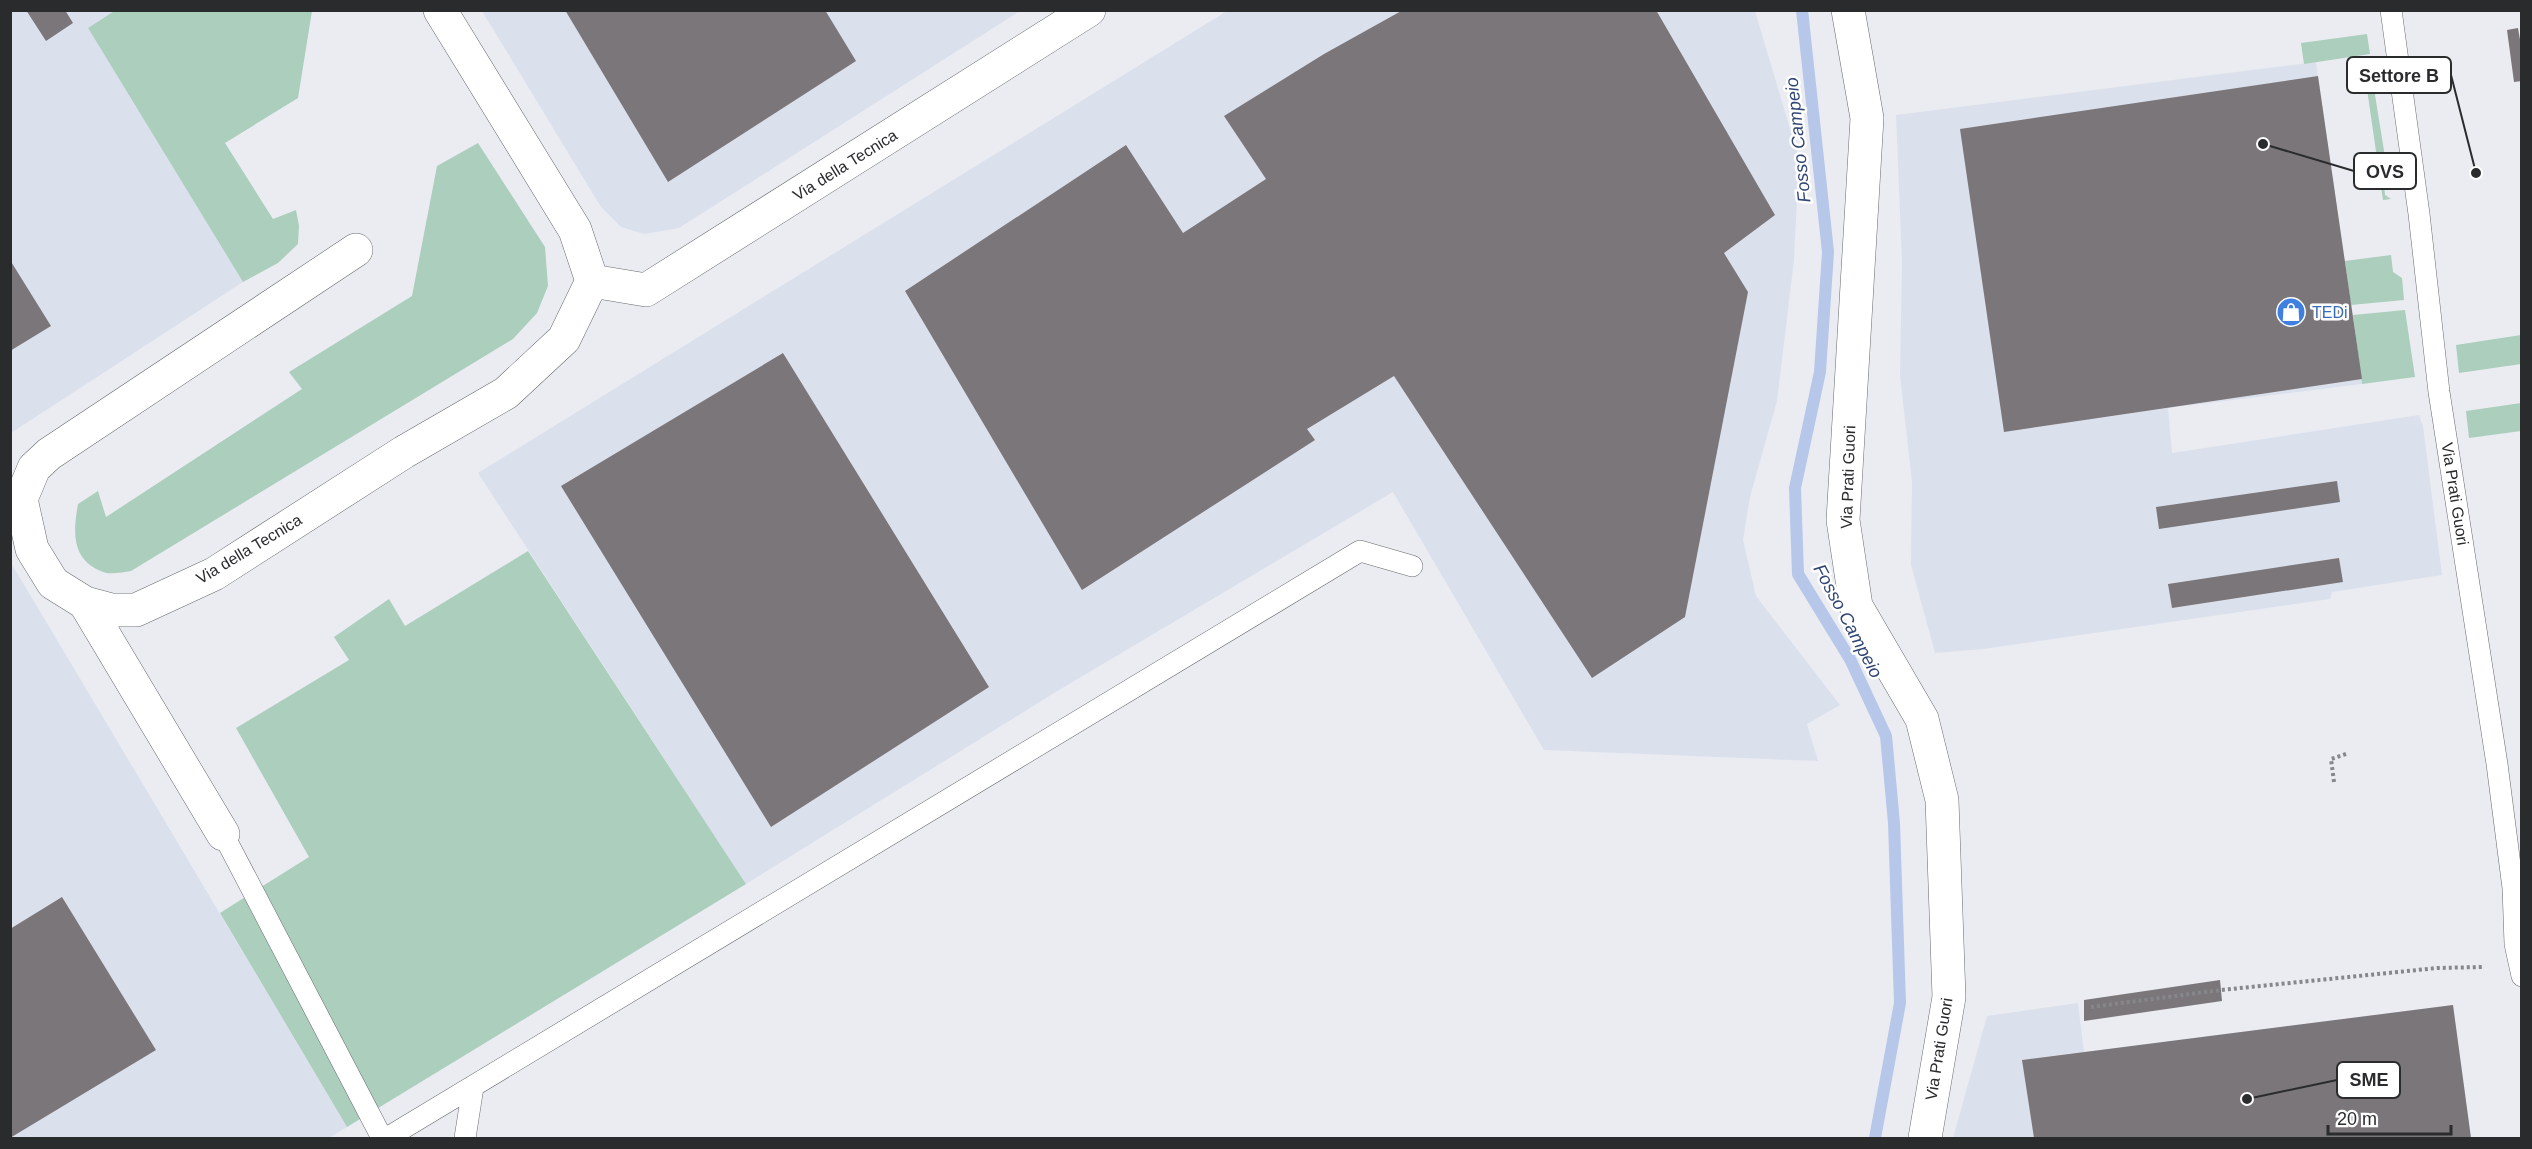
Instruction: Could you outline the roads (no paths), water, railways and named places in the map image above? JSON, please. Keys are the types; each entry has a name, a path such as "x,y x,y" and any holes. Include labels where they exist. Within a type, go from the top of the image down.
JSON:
{"street":[{"path":"440,10 575,230 592,281"},
{"name":"Via della Tecnica","path":"356,250 49,454 34,468 21,499 32,549 53,583 86,603 111,610 136,610 214,574 404,453 506,393 564,339 592,281 646,290 1089,10"},
{"name":"Via Prati Guori","path":"1848,10 1867,118 1843,520 1856,606 1922,719 1942,800 1949,997 1925,1138"},
{"path":"86,603 222,834"}],"lane":[{"name":"Via Prati Guori","path":"2391,10 2419,214 2439,392 2497,764 2513,888 2516,944 2522,976"},
{"path":"387,1138 1360,551 1412,566"},
{"path":"222,834 382,1138"},
{"path":"465,1138 473,1087"}],"waterway":[{"name":"Fosso Campeio","path":"1802,10 1828,252 1820,372 1795,488 1798,574 1850,659 1886,736 1894,823 1900,1003 1875,1138"}],"place":[{"name":"OVS","path":"2263,144"},
{"name":"Settore B","path":"2476,173"},
{"name":"TEDi","path":"2291,312"},
{"name":"SME","path":"2247,1099"}]}
